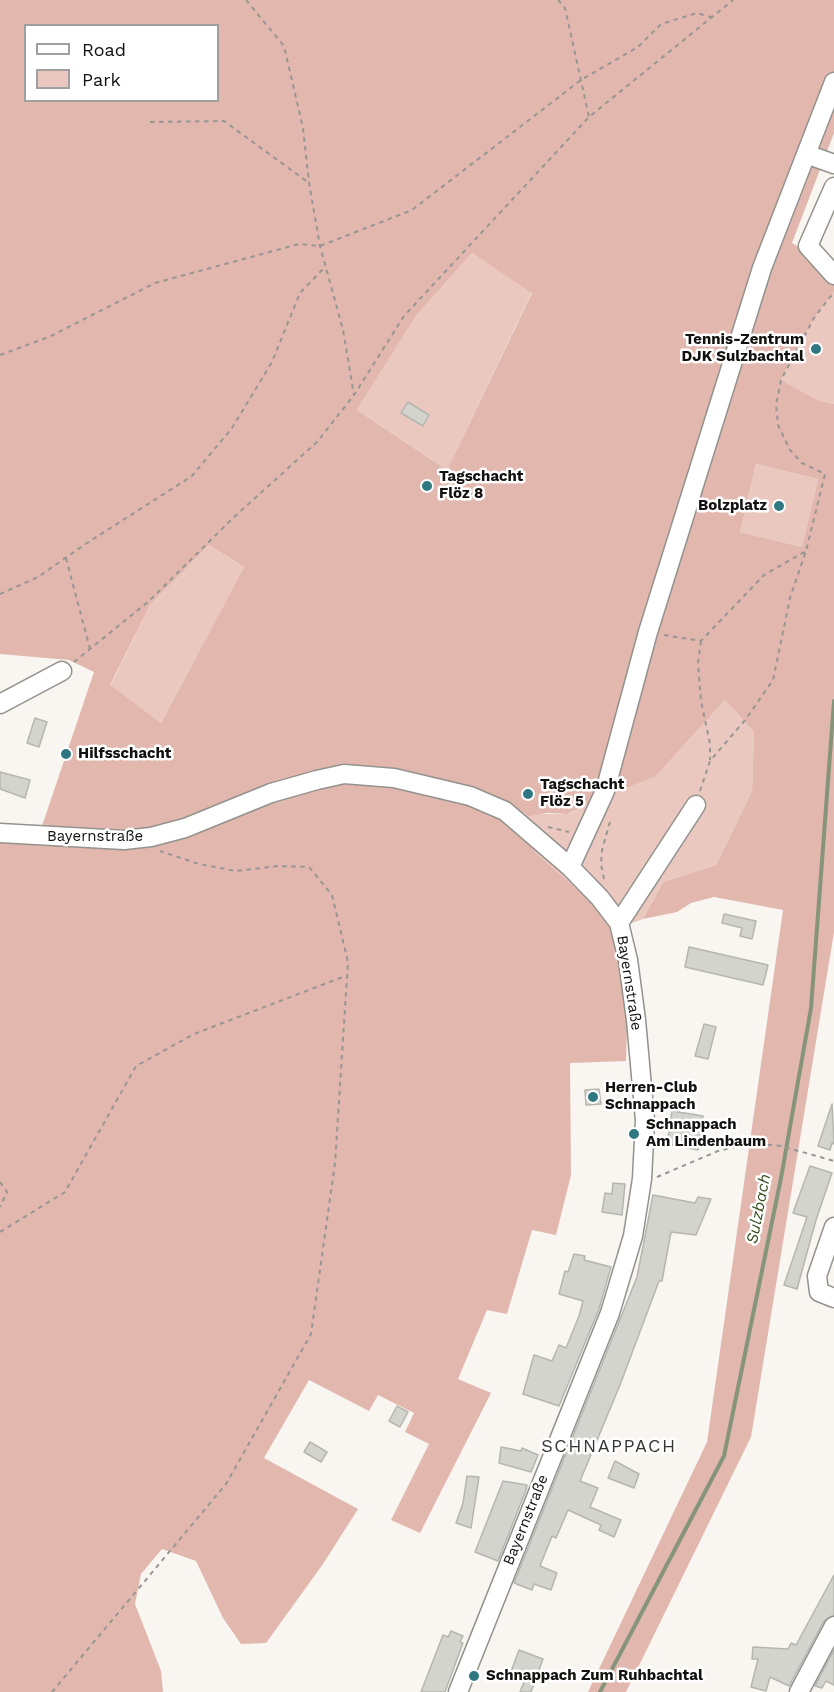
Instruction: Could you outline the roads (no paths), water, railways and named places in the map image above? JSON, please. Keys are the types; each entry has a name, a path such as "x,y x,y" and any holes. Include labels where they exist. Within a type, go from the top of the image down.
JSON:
{"street":[{"path":"570,867 605,791 648,632 762,268 834,82"},
{"path":"804,161 834,164"},
{"path":"834,187 808,246 834,275"},
{"path":"0,704 62,671"},
{"name":"Bayernstraße","path":"0,833 124,840 151,837 185,828 271,793 344,774 367,774 470,796 490,803 518,820 570,867 600,897 619,923 628,960 645,1120 642,1179 633,1236 610,1313 458,1692"},
{"path":"619,923 696,806"},
{"path":"834,1227 817,1276 819,1292 834,1298"},
{"path":"799,1692 833,1630"}],"waterway":[{"name":"Sulzbach","path":"600,1692 724,1456 781,1178 811,1008 834,701"}],"place":[{"name":"Tennis-Zentrum DJK Sulzbachtal","path":"816,349"},
{"name":"Tagschacht Flöz 8","path":"427,486"},
{"name":"Bolzplatz","path":"779,506"},
{"name":"Hilfsschacht","path":"66,754"},
{"name":"Tagschacht Flöz 5","path":"528,794"},
{"name":"Herren-Club Schnappach","path":"593,1097"},
{"name":"Schnappach Am Lindenbaum","path":"634,1134"},
{"name":"Schnappach Zum Ruhbachtal","path":"474,1676"}],"district":[{"name":"SCHNAPPACH","path":"609,1447"}]}
